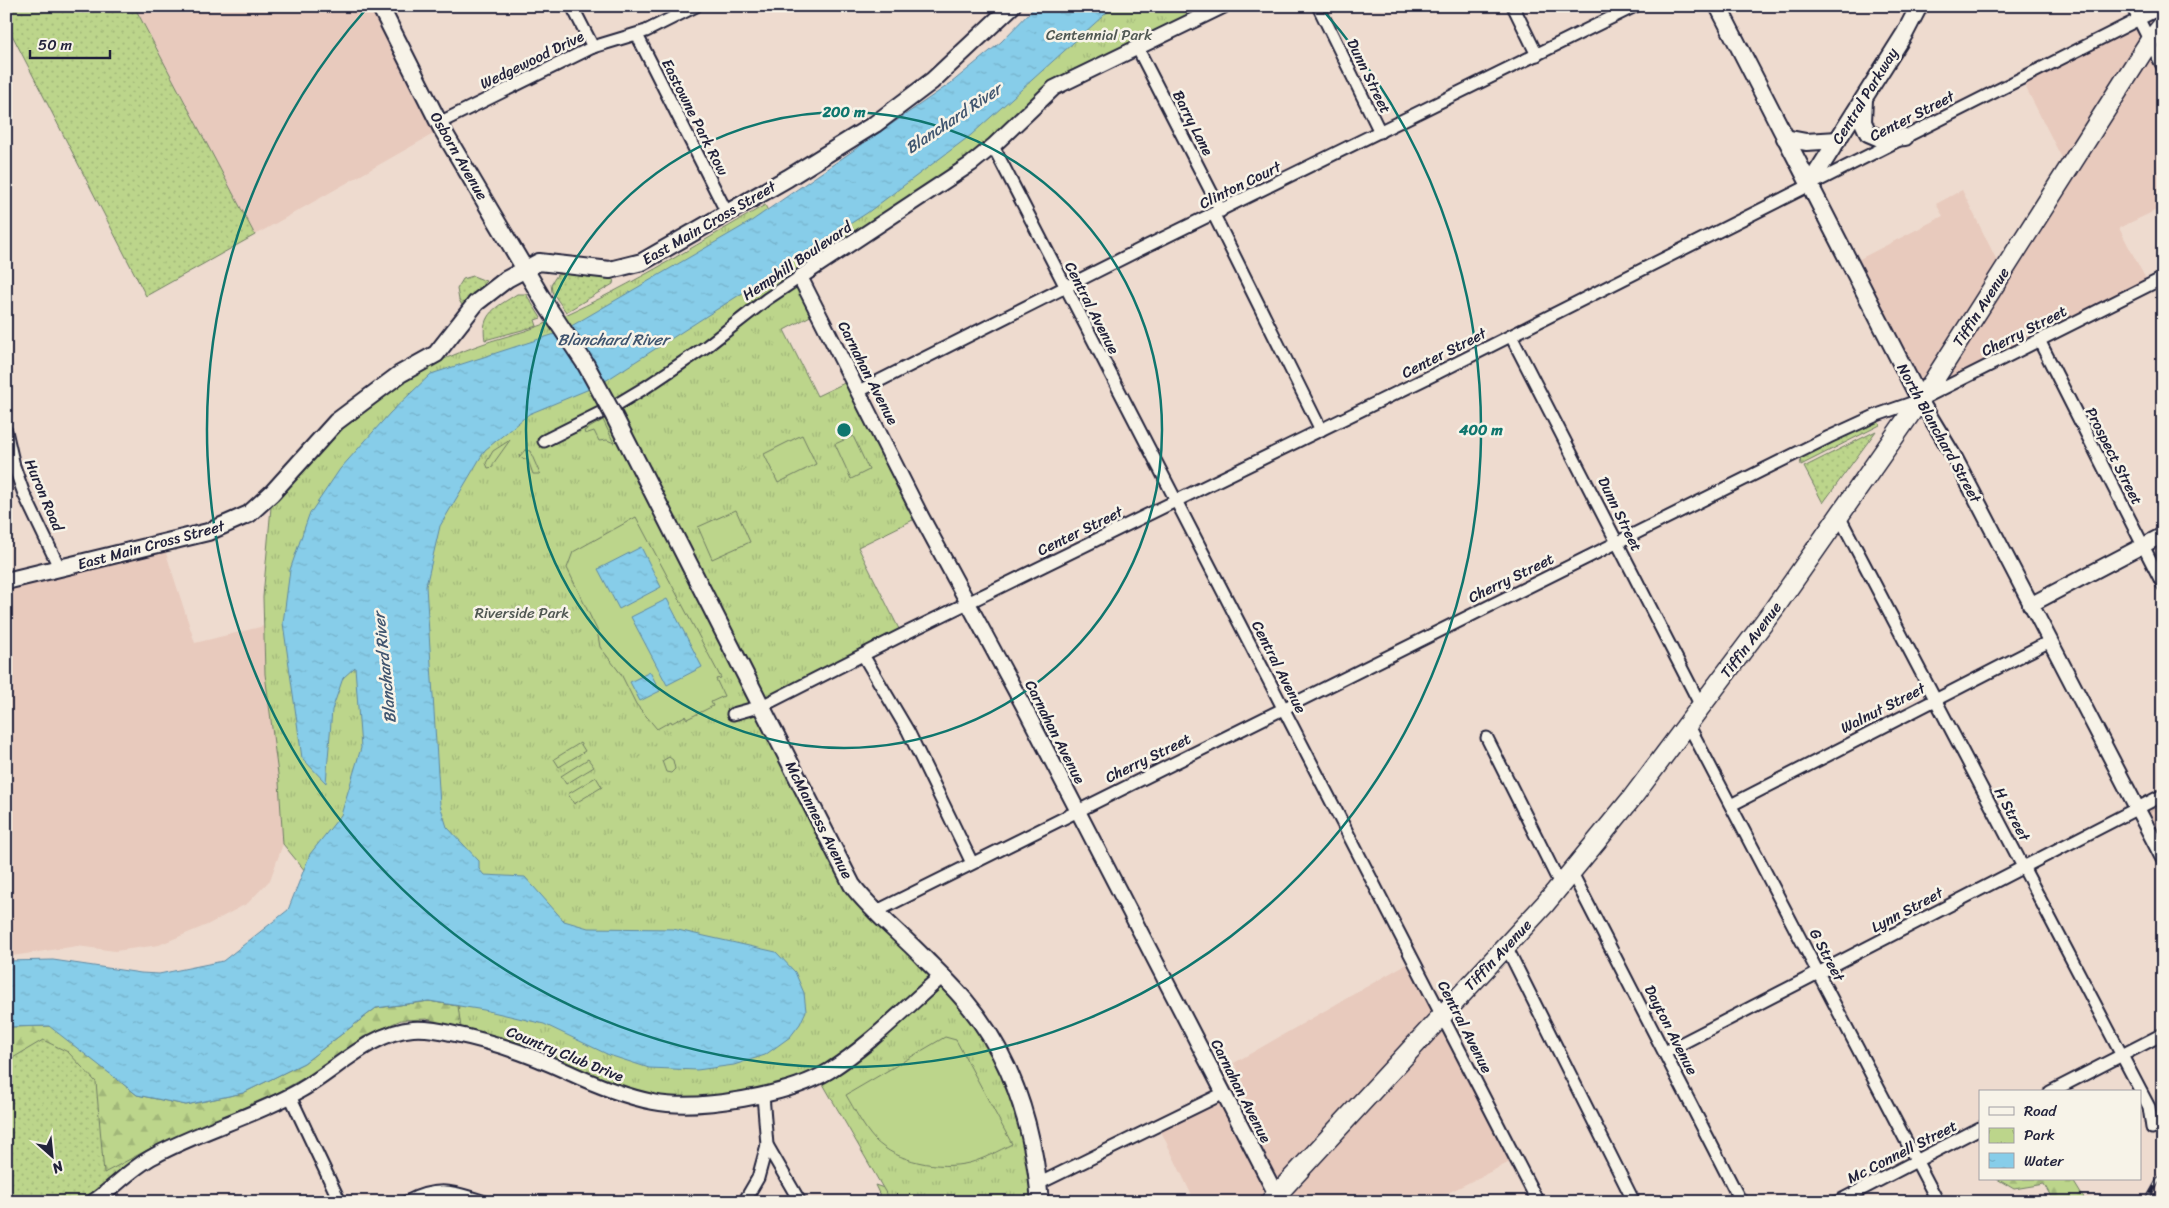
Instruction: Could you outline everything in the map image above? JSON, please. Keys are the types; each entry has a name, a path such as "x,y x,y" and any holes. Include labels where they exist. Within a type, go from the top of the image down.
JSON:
{"highway":[{"name":"Tiffin Avenue","path":"1276,1199 1567,879 1688,724 1774,609 1920,400 2149,42 2163,25"}],"main road":[{"name":"Osborn Avenue","path":"380,6 439,123 524,269 586,365 614,416"},
{"name":"East Main Cross Street","path":"6,581 208,532 249,514 272,493 336,422 400,374 436,354 465,316 487,293 506,278 538,262 620,269 642,262 842,146 908,101 956,60 1012,6"},
{"name":"North Blanchard Street","path":"1718,6 1920,400"},
{"name":"Central Parkway","path":"1809,185 1905,33 1919,6"},
{"path":"1864,99 1863,122 1868,133 1882,139 1905,137"},
{"path":"1785,138 1806,142 1838,140"},
{"name":"McManness Avenue","path":"614,416 852,885 875,912 942,976 976,1016 1008,1071 1030,1132 1040,1202"}],"street":[{"path":"572,6 592,47"},
{"name":"Wedgewood Drive","path":"439,123 592,47 637,35 696,6"},
{"name":"Hemphill Boulevard","path":"544,441 616,405 646,387 707,346 767,299 928,194 993,146 1054,88 1138,49 1223,6"},
{"name":"Dunn Street","path":"1318,6 1380,132"},
{"path":"1513,6 1537,55"},
{"name":"Clinton Court","path":"859,391 1635,6"},
{"path":"2132,6 2163,66"},
{"name":"Center Street","path":"733,714 762,706 968,602 1321,430 2163,7"},
{"name":"Eastowne Park Row","path":"637,35 727,213"},
{"name":"Barry Lane","path":"1138,49 1321,430"},
{"name":"Central Avenue","path":"993,146 1064,288 1538,1202"},
{"name":"Carnahan Avenue","path":"800,277 918,509 1078,810 1224,1093 1276,1199"},
{"name":"Cherry Street","path":"875,912 1829,437 1877,415 1920,400 2163,278"},
{"name":"Dunn Street","path":"1511,336 1701,706"},
{"name":"Prospect Street","path":"2038,340 2163,585"},
{"name":"North Blanchard Street","path":"1920,400 1955,458 2163,858"},
{"name":"Huron Road","path":"6,431 14,466 24,494 60,569"},
{"name":"H Street","path":"1839,516 2140,1090"},
{"path":"2030,604 2163,536"},
{"name":"Walnut Street","path":"1731,805 2050,641"},
{"path":"863,654 908,731 972,863"},
{"name":"G Street","path":"1688,724 1820,972 1938,1202"},
{"name":"Dayton Avenue","path":"1487,738 1666,1052 1741,1202"},
{"name":"Lynn Street","path":"1666,1052 2163,794"},
{"path":"1506,946 1634,1202"},
{"name":"Country Club Drive","path":"93,1202 152,1157 290,1096 329,1073 373,1041 401,1031 422,1029 506,1046 616,1093 654,1102 695,1104 763,1095 798,1085 830,1071 870,1040 942,976"},
{"path":"2054,1090 2163,1034"},
{"path":"1038,1184 1224,1093"},
{"name":"H Street","path":"2142,1094 2149,1107 2152,1128"},
{"path":"744,1202 758,1178 767,1145 763,1095"},
{"path":"290,1096 340,1202"},
{"name":"Mc Connell Street","path":"1837,1202 1979,1129"},
{"path":"767,1145 800,1202"},
{"path":"406,1202 423,1194 446,1191 485,1202"}],"shaded area":[{"path":"134,6 379,6 442,129 255,235"},
{"path":"2163,7 2163,25 2149,42 2163,67 2163,207 2119,228 2149,285 1920,400 1850,264 1943,216 1936,204 1962,190 2003,273 2068,170 2021,78"},
{"path":"163,544 195,643 264,626 265,674 279,782 283,844 270,880 248,903 207,925 159,945 115,951 77,946 6,957 6,581"},
{"path":"2163,795 2163,858 2136,808"},
{"path":"1413,960 1516,1159 1430,1202 1195,1202 1158,1125 1244,1083 1234,1063"}],"green space":[{"path":"6,6 134,6 255,235 146,296 6,23"},
{"name":"Riverside Park","path":"1088,6 1223,6 1054,88 993,146 801,277 818,312 784,330 817,396 853,379 921,516 858,547 902,635 762,706 852,885 917,951 1001,1057 1040,1202 891,1202 819,1077 798,1085 679,1105 462,1035 458,1006 429,1001 376,1008 352,928 283,844 279,782 265,674 263,597 271,507 336,435 369,405 406,379 456,354 542,325 599,299 765,205 780,235"},
{"path":"557,275 610,276 614,279 613,284 566,312 552,292 551,284"},
{"path":"473,276 486,281 463,307 459,300 457,289 463,279"},
{"path":"517,294 526,294 541,318 535,320 537,326 485,340 485,323 488,317 497,307"},
{"path":"603,420 614,443 607,440 599,441 594,431 585,434 584,431"},
{"path":"1878,421 1880,425 1801,465 1800,457"},
{"path":"1876,431 1823,503 1804,467"},
{"path":"802,435 816,464 778,483 764,454"},
{"path":"853,436 869,470 851,479 835,444"},
{"path":"510,440 493,464 493,467 488,468 486,463 493,451"},
{"path":"525,450 530,451 540,474 533,474 528,460 519,457"},
{"path":"736,510 750,542 712,559 698,527"},
{"path":"636,517 721,678 716,679 724,696 711,702 713,706 687,719 685,716 657,729 636,704 621,674 600,647 597,630 567,568 573,552"},
{"path":"580,743 585,751 559,767 554,759"},
{"path":"669,757 673,760 675,769 671,773 666,772 662,761"},
{"path":"588,759 594,767 566,784 561,776"},
{"path":"596,777 602,787 574,804 568,794"},
{"path":"429,1001 458,1006 471,1032 427,1019 401,1020 363,1037 323,1067 279,1092 151,1148 104,1173 96,1082 68,1052 43,1040 6,1062 6,1027 51,1026 137,1095 186,1105 243,1093 304,1063 376,1008"},
{"path":"6,1008 179,1051 133,1170 93,1202 6,1202"},
{"path":"945,1037 956,1040 1012,1144 991,1155 969,1163 932,1165 906,1159 884,1148 867,1130 846,1095"},
{"path":"1999,1180 2073,1180 2086,1202 2054,1202 2044,1184 2014,1189"},
{"path":"875,1185 890,1190 897,1202 883,1202"}],"water":[{"name":"Blanchard River","path":"1036,6 1114,6 971,135 867,213 599,385 529,414 485,450 440,526 426,586 440,805 447,827 479,861 479,869 484,875 525,877 564,921 588,928 673,929 776,952 795,972 804,993 806,1011 800,1024 790,1037 765,1055 734,1065 697,1070 649,1068 609,1055 544,1024 484,1010 429,1001 376,1008 304,1063 243,1093 186,1105 137,1095 49,1026 6,1027 6,961 53,960 159,974 223,961 288,910 310,854 341,815 361,748 355,667 343,678 332,710 326,783 302,758 283,623 290,570 309,515 340,469 390,413 431,374 561,332 750,222 951,83 1001,42"},
{"path":"641,547 661,587 619,609 598,569"},
{"path":"667,599 702,667 667,685 631,617"},
{"path":"650,672 660,691 640,701 630,682"}],"railway":[{"path":"2159,6 2163,13"},
{"path":"2146,1202 2163,1172"}],"park label":[{"name":"Centennial Park","path":"1099,35"}]}
